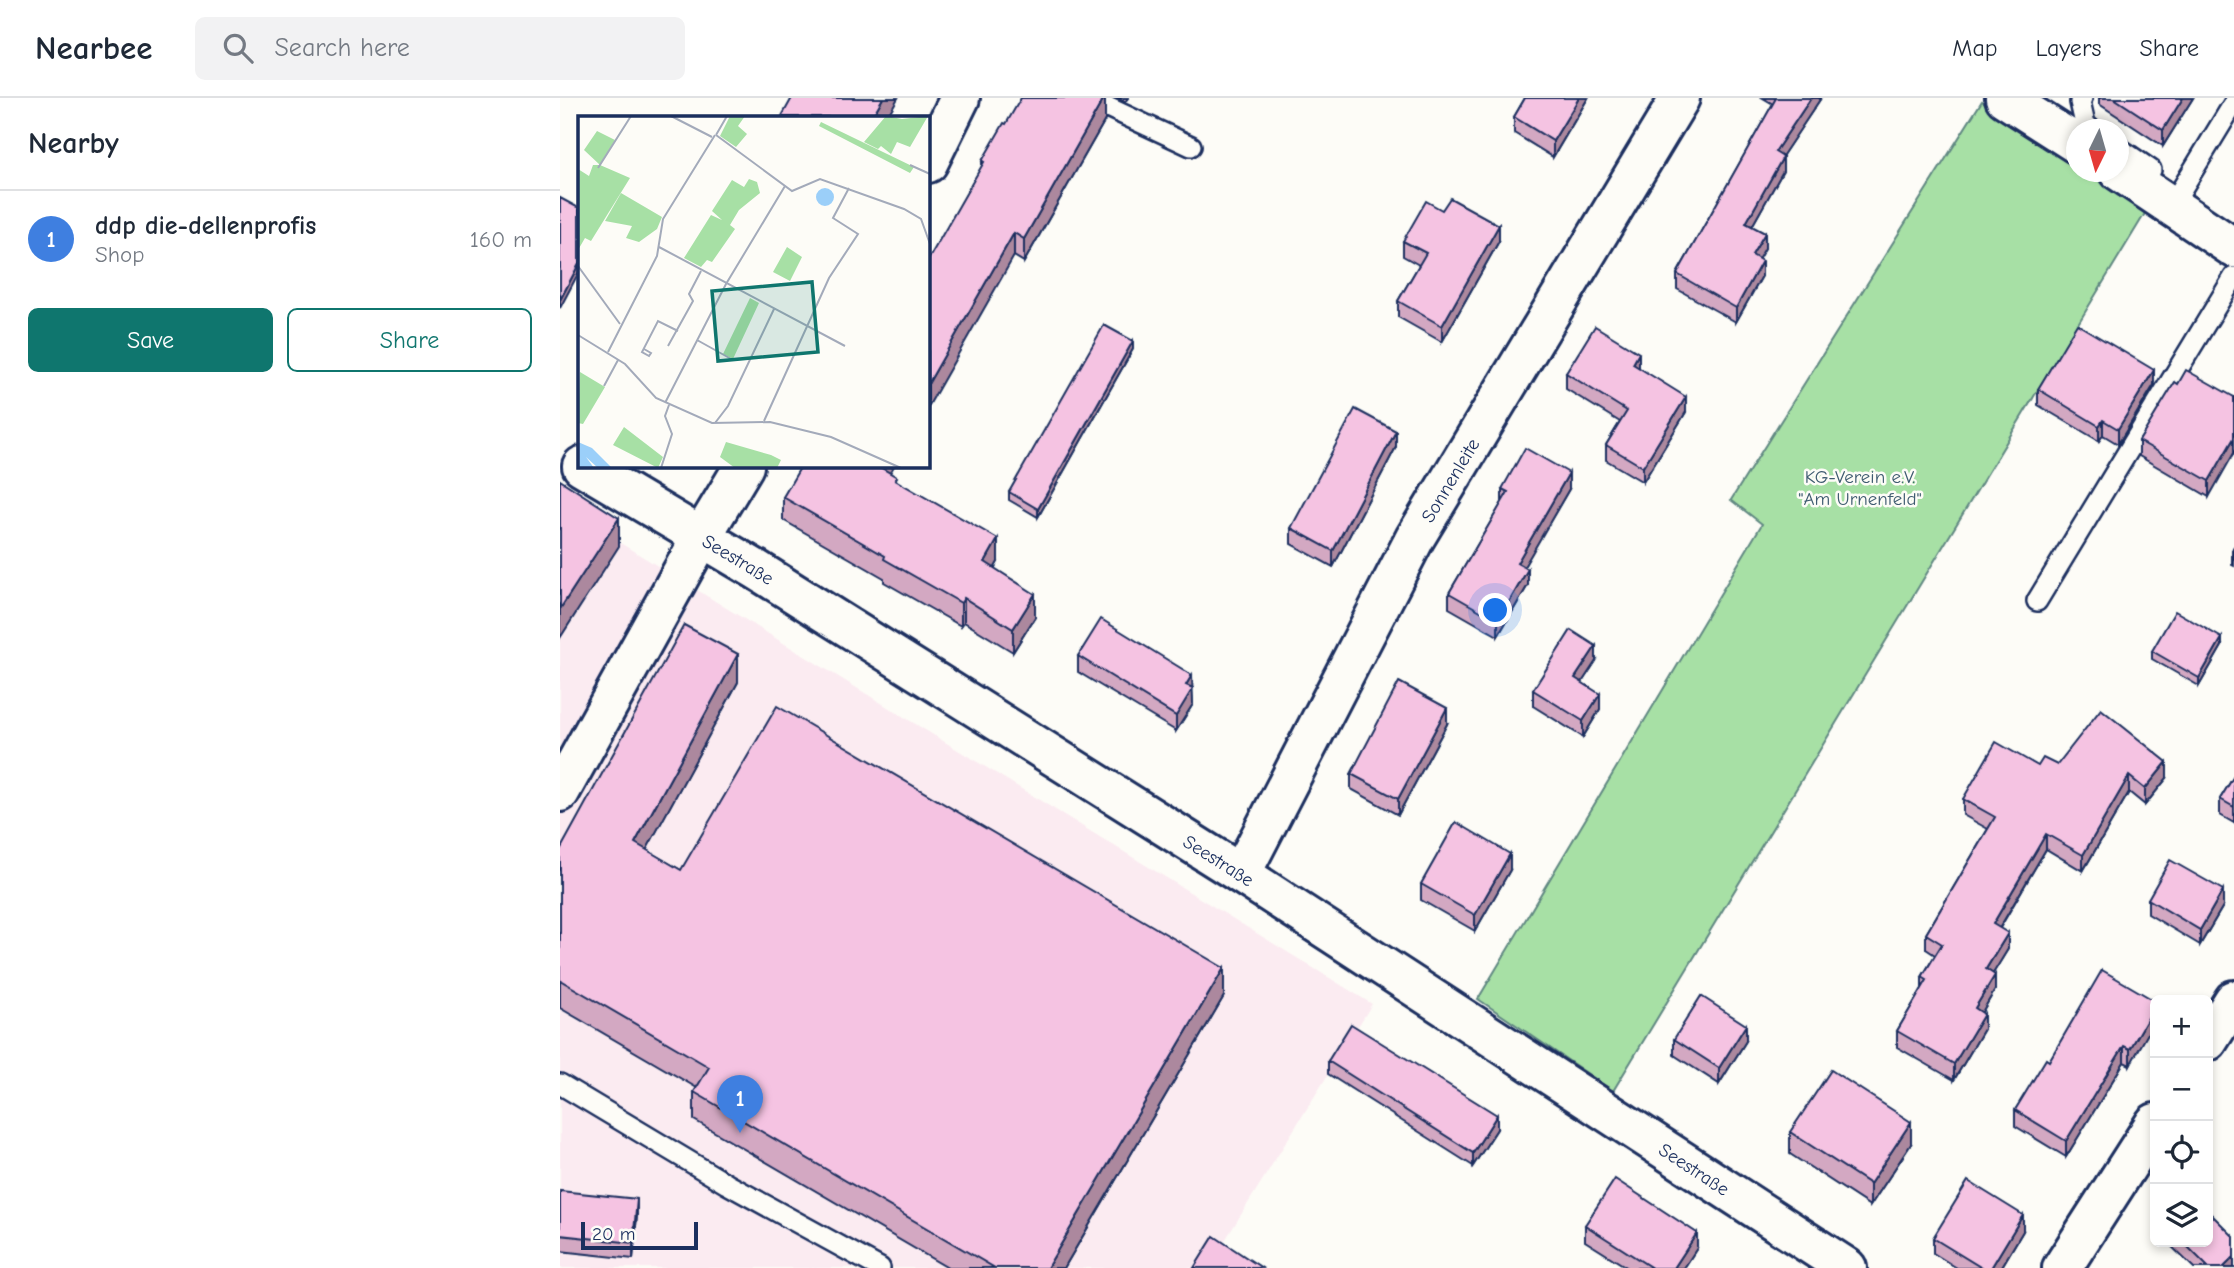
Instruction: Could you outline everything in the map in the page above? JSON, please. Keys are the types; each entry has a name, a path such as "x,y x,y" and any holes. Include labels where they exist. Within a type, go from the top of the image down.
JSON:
{"street":[{"path":"929,161 960,98"},
{"name":"Sonnenleite","path":"1241,874 1415,538 1679,98"},
{"path":"2005,98 2066,137"},
{"path":"2129,175 2176,198 2234,248"},
{"name":"Seestraße","path":"560,453 578,463"},
{"name":"Seestraße","path":"584,467 702,536 1241,874 1847,1268"},
{"path":"560,792 702,536 743,467"},
{"path":"2213,1033 2234,1000"},
{"path":"2062,1268 2150,1131"}],"lane":[{"path":"1088,98 1191,146"},
{"path":"2082,98 2080,102 2084,119"},
{"path":"2129,157 2176,198 2234,103"},
{"path":"2037,601 2234,277"},
{"path":"560,1084 727,1184 880,1268"}],"shaded area":[{"path":"560,506 1372,1004 1214,1258 1228,1268 560,1268"}],"green space":[{"name":"KG-Verein e.V. \"Am Urnenfeld\"","path":"1982,101 2066,156 2066,182 2104,182 2147,210 1613,1091 1478,999 1762,524 1731,500"}],"building":[{"path":"792,98 883,98 873,116 782,116"},
{"path":"1021,98 1104,98 1024,239 1014,233 929,382 929,258 984,162 982,161 1004,123 1006,124"},
{"path":"1525,98 1579,98 1553,141 1514,117"},
{"path":"1776,98 1811,98 1775,152 1783,157 1746,223 1765,233 1752,255 1762,261 1736,308 1677,274"},
{"path":"2114,98 2183,98 2163,130"},
{"path":"560,198 578,207 578,266 560,300"},
{"path":"1450,198 1499,225 1442,326 1398,301 1426,253 1403,241 1426,201 1442,210"},
{"path":"2077,324 2154,370 2118,429 2103,420 2099,426 2038,389"},
{"path":"1104,325 1133,341 1038,509 1009,492"},
{"path":"1595,326 1639,353 1633,364 1686,397 1643,467 1606,445 1627,411 1566,373"},
{"path":"2186,370 2234,397 2234,438 2209,481 2139,441 2175,382 2178,384"},
{"path":"1355,409 1396,431 1333,551 1291,528"},
{"path":"1525,448 1569,473 1517,563 1528,569 1498,621 1449,593 1508,492 1502,489"},
{"path":"800,467 880,467 897,477 895,480 998,539 985,562 1035,594 1013,629 964,598 961,603 884,559 885,556 783,497"},
{"path":"560,480 619,518 560,609"},
{"path":"2175,611 2222,638 2199,678 2152,651"},
{"path":"1101,619 1192,675 1186,685 1193,688 1176,716 1078,656"},
{"path":"684,625 738,654 635,843 681,870 777,706 1224,968 1047,1268 995,1268 694,1092 709,1067 560,980 560,850"},
{"path":"1571,630 1596,646 1575,678 1600,694 1583,721 1533,690"},
{"path":"1399,682 1447,708 1398,799 1351,774"},
{"path":"2101,709 2167,762 2145,789 2129,776 2083,855 2046,834 1993,924 2008,933 1986,969 1995,975 1975,1008 1984,1014 1954,1064 1897,1031 1927,980 1922,977 1942,944 1926,934 1995,817 1963,799 1996,742 2038,766 2043,758 2057,765"},
{"path":"2234,776 2234,807 2220,799"},
{"path":"1456,822 1510,854 1475,915 1421,884"},
{"path":"2170,860 2223,890 2200,930 2148,899"},
{"path":"2102,970 2150,998 2150,1015 2130,1049 2124,1046 2066,1141 2015,1110 2046,1059 2049,1061"},
{"path":"1701,996 1746,1025 1719,1068 1674,1039"},
{"path":"1351,1024 1497,1115 1473,1153 1328,1061"},
{"path":"1831,1070 1911,1122 1870,1184 1790,1132"},
{"path":"1615,1179 1697,1233 1674,1268 1652,1268 1585,1225"},
{"path":"1968,1181 2023,1215 1991,1268 1982,1268 1933,1238"},
{"path":"560,1191 637,1199 633,1243 560,1235"},
{"path":"2213,1216 2234,1237 2234,1257 2223,1268 2209,1268 2188,1247 2213,1247"},
{"path":"1214,1236 1262,1268 1194,1268"}],"place":[{"name":"ddp die-dellenprofis","path":"740,1133"}]}
